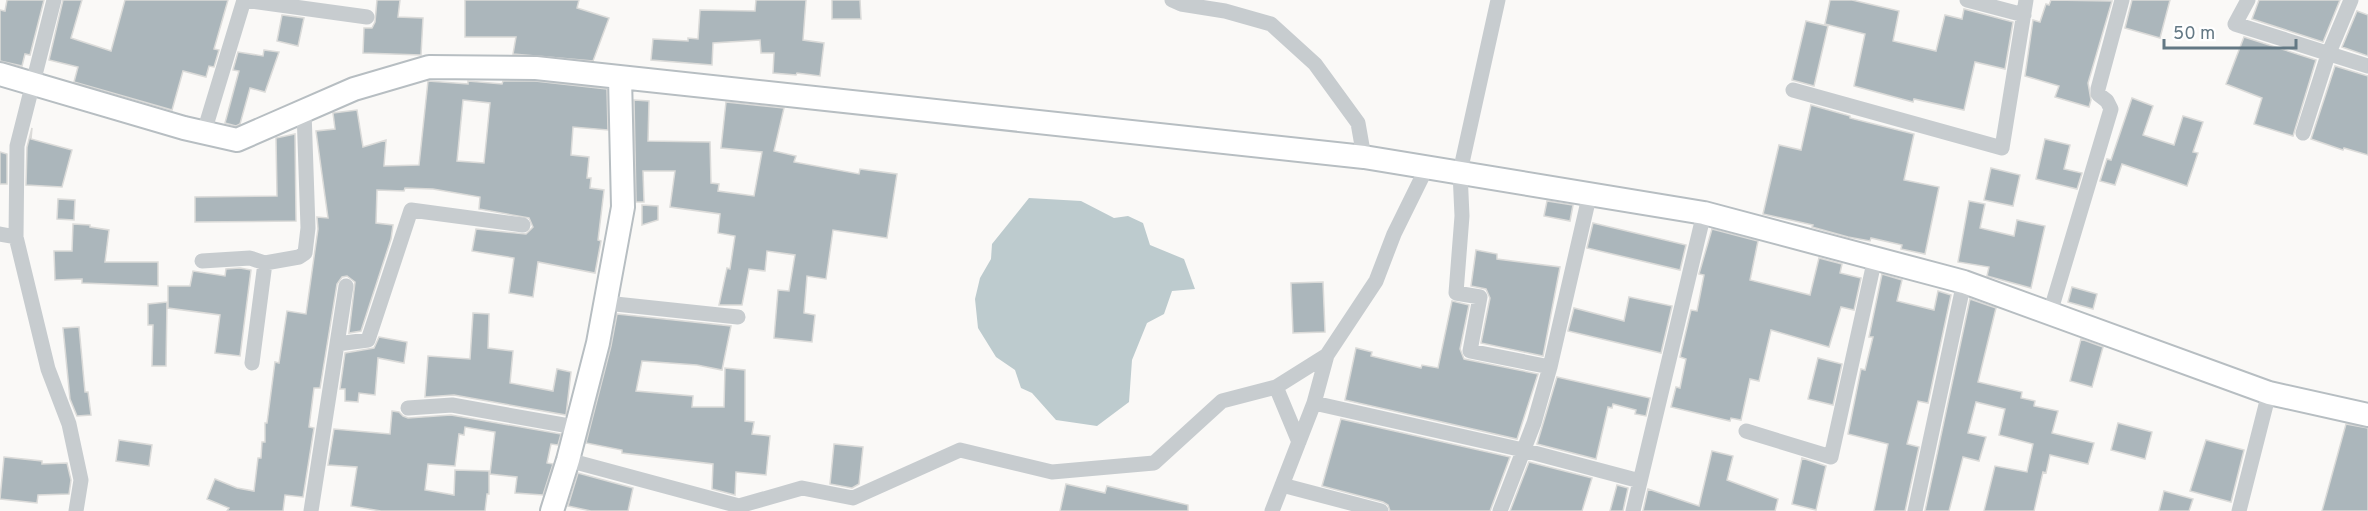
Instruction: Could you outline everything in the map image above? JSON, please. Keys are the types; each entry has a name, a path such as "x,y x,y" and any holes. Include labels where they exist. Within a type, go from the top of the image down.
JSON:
{"street":[{"path":"54,0 17,146 16,237 48,369 69,424 81,480 76,511"},
{"path":"204,132 244,0 367,17"},
{"path":"1172,0 1271,24 1315,64 1358,123 1364,157"},
{"path":"1498,0 1460,172 1462,216 1456,294 1480,297 1470,351 1550,367"},
{"path":"1793,90 2002,148 2025,8 1967,0"},
{"path":"2050,314 2111,109 2107,101 2098,94 2098,88 2122,0"},
{"path":"2248,0 2235,24 2368,66"},
{"path":"2303,133 2328,55 2351,0"},
{"path":"0,74 96,103 237,140 354,89 429,67 536,68 1364,157 1704,213 1964,282 2269,393 2368,415"},
{"path":"552,511 598,344 623,207 620,77"},
{"path":"202,261 250,258 265,263 299,257 305,253 308,206 304,111"},
{"path":"1272,511 1314,403 1328,355 1376,281 1394,234 1427,167"},
{"path":"1500,511 1550,367 1590,193"},
{"path":"337,344 368,340 411,210 523,225"},
{"path":"1633,511 1704,213"},
{"path":"0,234 16,237"},
{"path":"1746,431 1831,457 1875,258"},
{"path":"252,363 265,263"},
{"path":"1915,511 1964,282"},
{"path":"311,511 346,286"},
{"path":"606,303 738,317"},
{"path":"567,460 740,506 802,488 853,498 960,450 1052,471 1154,463 1222,401 1276,387 1328,355"},
{"path":"1276,387 1299,442"},
{"path":"2239,511 2269,393"},
{"path":"1314,403 1523,450 1640,481"},
{"path":"408,408 452,405 574,427"},
{"path":"1282,485 1380,511"}],"shaded area":[{"path":"1029,198 1081,201 1114,218 1128,216 1143,223 1150,245 1184,259 1195,289 1172,291 1164,314 1147,323 1132,360 1129,402 1097,426 1056,420 1032,393 1021,388 1015,370 996,357 978,328 975,299 980,278 991,259 992,244"}],"building":[{"path":"7,0 44,0 30,55 25,54 22,66 0,61 0,10 5,11"},
{"path":"63,0 82,0 71,38 111,51 125,0 228,0 214,49 219,50 214,67 209,66 206,77 183,71 172,110 74,82 78,67 49,60"},
{"path":"377,0 400,0 398,17 423,18 421,55 363,53 364,28 372,28 375,22"},
{"path":"465,0 579,0 577,8 609,18 593,61 513,54 516,37 465,37"},
{"path":"756,0 806,0 803,40 824,43 820,76 773,73 774,53 761,53 760,40 713,43 712,65 651,60 653,39 688,41 688,38 698,39 700,10 755,11"},
{"path":"832,0 860,0 861,19 832,19"},
{"path":"1830,0 1852,0 1899,11 1893,41 1936,51 1945,15 1962,19 1964,9 2013,22 2005,69 1975,62 1964,110 1914,99 1913,102 1854,86 1865,34 1825,24"},
{"path":"2051,0 2112,1 2088,83 2091,100 2089,107 2055,97 2059,86 2025,76 2033,20 2040,22 2046,4 2049,5"},
{"path":"2132,0 2170,0 2160,38 2125,28"},
{"path":"2259,0 2340,0 2323,42 2252,19"},
{"path":"2357,11 2368,15 2368,56 2342,47"},
{"path":"282,15 304,18 298,46 277,41"},
{"path":"1806,21 1828,26 1814,86 1792,80"},
{"path":"2244,37 2316,60 2293,136 2254,124 2262,98 2226,84"},
{"path":"264,50 279,52 265,92 250,88 240,124 236,126 225,123 239,71 233,70 238,52 263,56"},
{"path":"2335,66 2368,76 2368,155 2344,148 2343,150 2311,139"},
{"path":"428,81 502,84 503,81 535,81 607,89 608,130 573,127 571,155 589,157 587,178 591,178 590,188 604,190 598,240 601,241 595,273 538,262 533,297 509,293 514,258 472,251 476,229 526,234 533,227 529,218 479,209 480,197 433,189 377,190 376,223 393,225 391,239 361,331 349,333 355,282 347,276 342,277 337,284 320,388 314,388 309,427 314,428 303,497 285,495 283,511 227,511 229,508 207,499 215,479 237,488 254,491 258,458 261,458 262,442 265,442 265,423 267,423 275,362 279,363 287,311 306,314 318,229 317,217 328,218 316,131 335,129 333,113 357,110 363,147 386,140 384,166 419,165","holes":["463,100 490,103 484,163 457,161"]},
{"path":"2132,98 2153,106 2143,135 2174,145 2183,116 2203,122 2193,152 2198,153 2187,186 2122,164 2115,185 2100,181 2107,159 2111,160"},
{"path":"634,100 649,101 648,141 710,142 711,183 719,184 718,191 754,196 762,152 721,148 726,102 784,108 774,151 796,156 794,162 859,174 860,169 897,174 887,238 833,230 826,279 807,276 804,313 815,315 812,342 774,338 778,290 789,291 795,255 767,251 765,271 749,269 742,305 719,305 727,268 730,269 735,236 718,233 720,214 670,207 675,171 643,171 644,202 636,202"},
{"path":"1811,105 1850,116 1850,118 1914,134 1904,180 1939,187 1925,254 1901,249 1902,245 1871,238 1870,241 1848,237 1812,227 1813,225 1763,214 1779,145 1801,150"},
{"path":"32,128 31,139 72,150 62,187 26,185 27,147"},
{"path":"295,134 296,221 195,222 195,197 277,196 276,138"},
{"path":"2045,139 2070,145 2064,169 2082,173 2077,189 2036,179"},
{"path":"0,152 7,154 7,184 0,184"},
{"path":"1991,168 2020,175 2013,206 1984,200"},
{"path":"58,199 75,200 74,220 57,219"},
{"path":"1547,201 1573,205 1570,221 1544,216"},
{"path":"1969,201 1985,204 1980,228 2014,236 2017,220 2045,226 2031,288 1987,276 1989,267 1958,262"},
{"path":"642,205 658,206 658,220 642,225"},
{"path":"1593,223 1686,245 1680,270 1587,248"},
{"path":"73,224 90,225 90,227 109,230 105,262 158,262 158,286 82,283 82,279 55,280 54,251 72,251"},
{"path":"1712,229 1758,241 1750,280 1810,295 1819,258 1842,264 1840,273 1861,278 1854,310 1841,307 1829,347 1771,330 1759,381 1750,379 1741,420 1731,418 1730,421 1671,407 1676,387 1680,388 1686,359 1680,357 1691,310 1697,311 1704,275 1699,274"},
{"path":"1476,250 1497,254 1497,259 1560,267 1543,356 1481,343 1490,298 1486,289 1471,286"},
{"path":"226,269 251,270 240,356 215,353 220,315 168,308 168,286 190,286 193,271 225,276"},
{"path":"1882,274 1902,280 1897,301 1934,310 1938,291 1951,295 1928,403 1918,401 1907,444 1919,447 1905,511 1874,511 1888,444 1848,434 1861,369 1865,370 1873,337 1869,337"},
{"path":"1323,282 1325,332 1293,333 1291,283"},
{"path":"2072,287 2097,294 2093,309 2068,302"},
{"path":"1629,297 1672,306 1661,353 1568,331 1574,308 1624,321"},
{"path":"1970,299 1996,308 1978,382 2022,392 2021,398 2035,401 2034,406 2058,411 2052,433 2094,443 2088,464 2050,455 2046,473 2043,472 2034,511 1984,511 1995,466 2027,472 2033,444 1999,435 2005,409 1976,402 1968,433 1986,437 1979,461 1963,457 1949,511 1925,511"},
{"path":"1452,301 1469,305 1460,349 1464,359 1538,374 1517,439 1345,400 1356,348 1372,352 1371,356 1421,368 1422,365 1438,368"},
{"path":"167,302 166,366 152,366 153,325 148,325 148,304"},
{"path":"473,313 489,314 488,348 513,351 510,383 553,391 557,369 571,372 566,415 454,395 425,397 428,356 470,359"},
{"path":"617,314 731,326 722,370 697,365 642,361 636,391 693,396 692,407 724,407 725,368 745,370 745,421 754,422 752,434 770,436 766,475 736,472 735,495 712,489 713,464 622,453 622,450 586,443"},
{"path":"79,327 85,392 88,392 91,415 77,416 70,399 63,328"},
{"path":"379,337 407,342 404,363 378,358 375,395 359,393 358,402 345,401 345,389 340,389 345,353 374,348"},
{"path":"2081,339 2103,347 2092,387 2070,381"},
{"path":"1818,358 1842,364 1833,405 1808,399"},
{"path":"1557,377 1650,398 1646,416 1635,414 1636,410 1613,404 1612,408 1608,407 1596,459 1537,444"},
{"path":"392,411 399,412 408,418 451,415 561,434 558,445 551,444 547,463 553,464 543,495 515,493 517,477 490,474 495,432 465,427 464,435 459,434 455,466 428,464 425,490 454,495 455,470 489,471 489,494 487,494 485,511 381,511 351,506 357,467 328,465 334,429 390,434"},
{"path":"1341,419 1510,457 1490,511 1390,511 1388,505 1383,502 1322,486"},
{"path":"2118,423 2152,432 2145,459 2111,450"},
{"path":"2346,424 2368,428 2368,511 2322,511"},
{"path":"119,440 152,445 149,466 116,461"},
{"path":"2206,440 2244,450 2231,502 2190,491"},
{"path":"834,444 863,447 859,484 852,488 830,484"},
{"path":"1712,451 1733,456 1727,480 1778,499 1775,511 1643,511 1648,489 1699,506"},
{"path":"4,457 42,461 42,464 67,463 71,480 69,494 38,495 37,503 0,499"},
{"path":"1802,458 1826,466 1816,510 1792,504"},
{"path":"1529,462 1592,478 1582,511 1510,511"},
{"path":"578,473 633,488 628,511 591,511 568,506"},
{"path":"1066,484 1105,493 1107,486 1188,505 1188,511 1060,511"},
{"path":"1617,485 1628,488 1623,511 1610,511"},
{"path":"2164,491 2193,499 2189,511 2159,511"}]}
